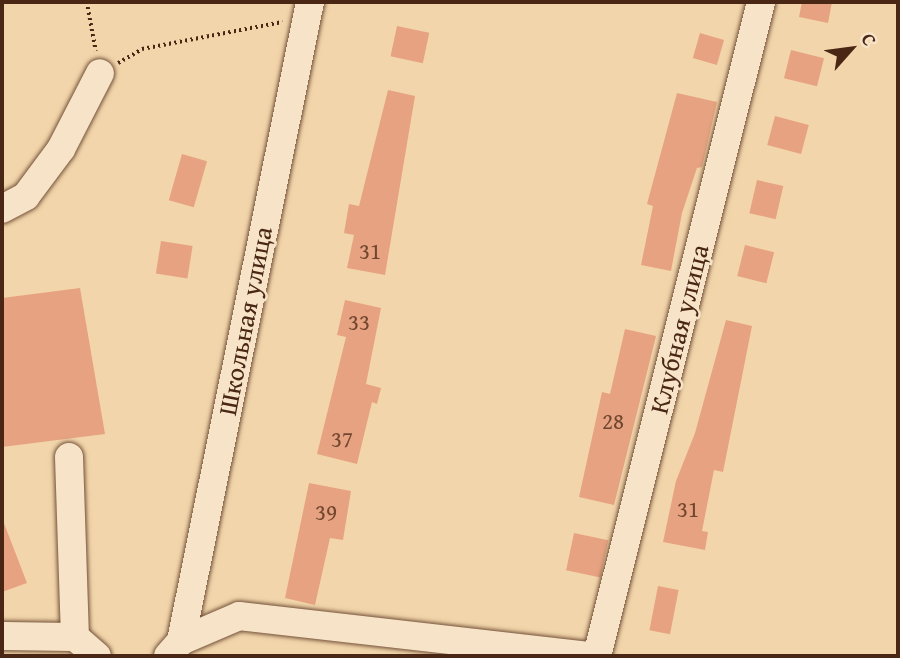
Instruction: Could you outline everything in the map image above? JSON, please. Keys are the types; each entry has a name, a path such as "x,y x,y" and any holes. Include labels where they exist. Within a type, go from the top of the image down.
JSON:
{"street":[{"name":"Клубная улица","path":"597,656 761,2"},
{"name":"Школьная улица","path":"175,648 308,12"},
{"path":"2,209 26,195 61,149 100,74"},
{"path":"69,457 75,637"},
{"name":"Школьная улица","path":"175,648 239,616 591,656"},
{"path":"2,636 75,637 97,656"}],"path":[{"path":"88,2 100,74 142,49 271,23 308,12"}],"building":[{"path":"802,2 832,2 828,23 799,17"},
{"path":"397,26 429,33 423,63 391,56"},
{"path":"700,33 724,40 717,65 693,58"},
{"path":"791,50 824,58 817,86 784,78"},
{"path":"388,90 415,96 385,275 347,268 354,235 344,233 349,204 359,206"},
{"path":"677,93 717,102 702,167 697,168 682,213 671,271 641,265 653,206 647,204"},
{"path":"775,116 809,125 801,154 767,145"},
{"path":"182,154 207,161 194,207 169,200"},
{"path":"757,180 783,186 776,219 749,213"},
{"path":"161,241 193,246 187,279 156,274"},
{"path":"745,245 774,252 766,283 737,276"},
{"path":"80,288 105,434 2,447 2,298"},
{"path":"345,300 381,308 366,384 381,388 377,404 372,402 357,464 317,454 346,337 337,335"},
{"path":"726,320 752,326 723,472 714,470 702,531 708,532 705,550 663,542 676,481 695,433"},
{"path":"625,329 656,336 614,505 579,497 602,392 610,394"},
{"path":"309,483 351,491 343,540 330,538 315,605 285,598"},
{"path":"2,518 27,583 2,592"},
{"path":"574,533 608,540 600,577 566,570"},
{"path":"658,586 679,590 670,634 649,630"}]}
